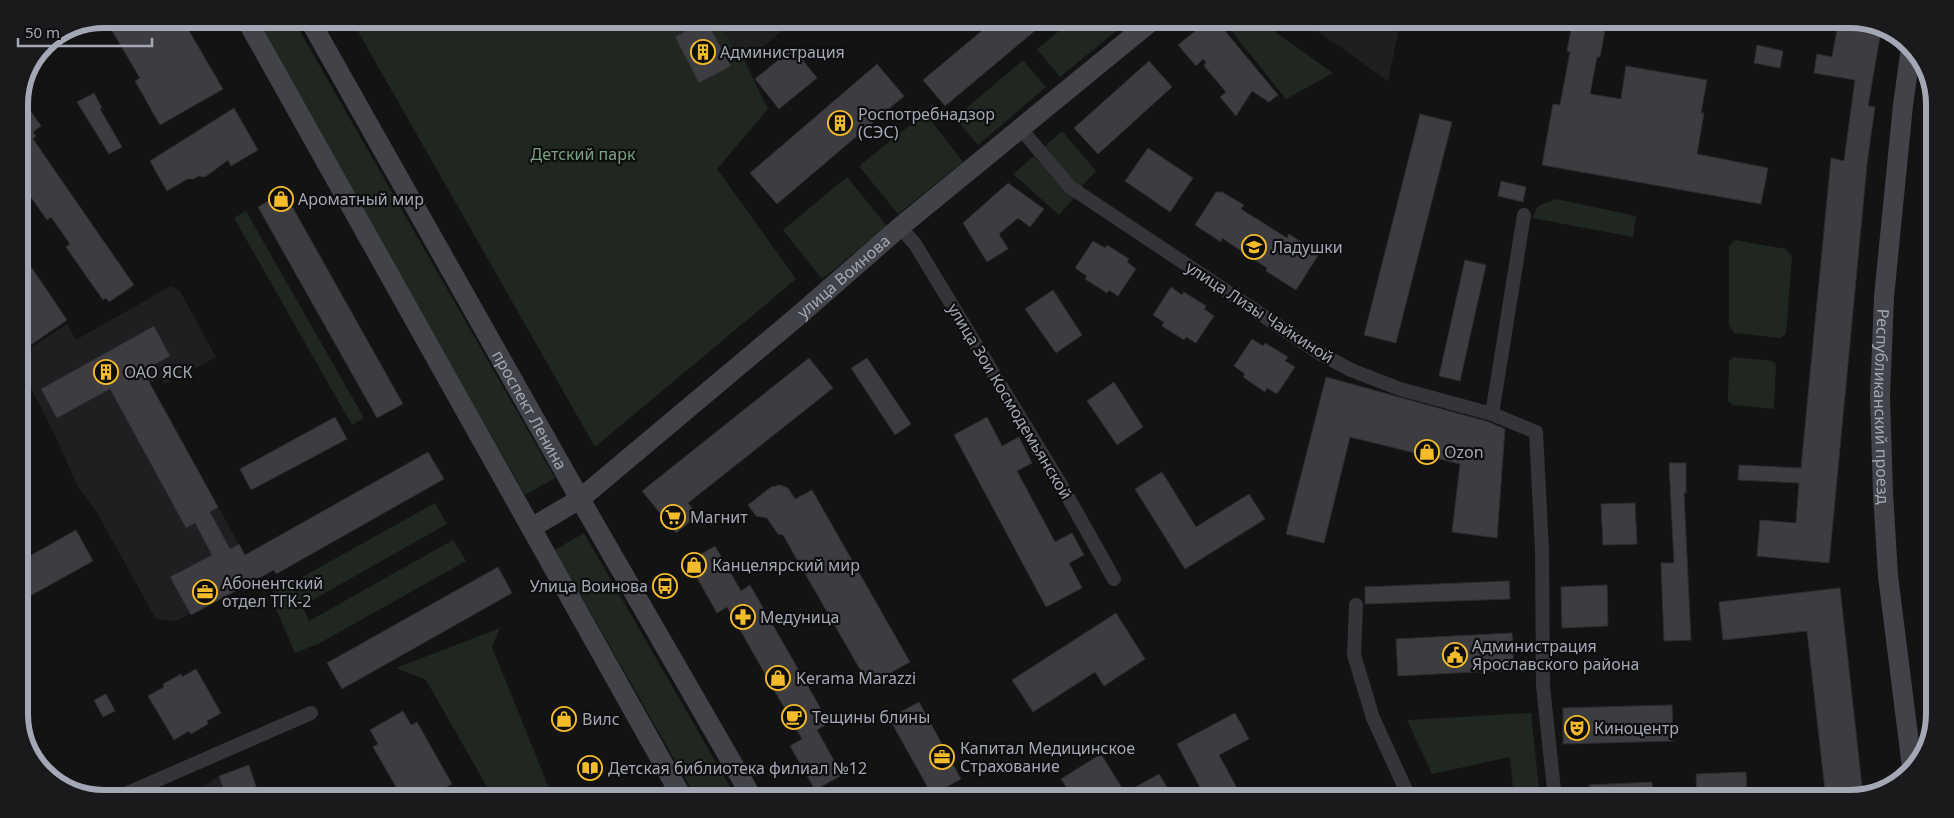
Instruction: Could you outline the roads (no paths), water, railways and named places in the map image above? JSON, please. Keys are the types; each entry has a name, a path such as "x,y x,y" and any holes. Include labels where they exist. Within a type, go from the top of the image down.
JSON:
{"main road":[{"path":"250,27 678,790"},
{"name":"проспект Ленина","path":"313,27 580,500 748,790"},
{"name":"улица Воинова","path":"530,528 580,500 798,316 900,227 1144,27"},
{"name":"Республиканский проезд","path":"1910,56 1884,297 1880,396 1882,493 1888,576 1911,761"}],"street":[{"name":"улица Лизы Чайкиной","path":"1020,128 1070,187 1319,352 1351,370 1400,389 1492,414 1536,432 1542,550 1543,686 1555,790"},
{"path":"1492,414 1524,215"},
{"name":"улица Зои Космодемьянской","path":"900,227 915,244 1064,490 1114,579"},
{"path":"1356,606 1354,654 1373,718 1406,790"},
{"path":"135,790 311,713"}],"place":[{"name":"Администрация","path":"703,52"},
{"name":"Роспотребнадзор (СЭС)","path":"840,123"},
{"name":"Ароматный мир","path":"281,199"},
{"name":"Ладушки","path":"1254,247"},
{"name":"ОАО ЯСК","path":"106,372"},
{"name":"Ozon","path":"1427,452"},
{"name":"Магнит","path":"673,517"},
{"name":"Канцелярский мир","path":"694,565"},
{"name":"Улица Воинова","path":"665,586"},
{"name":"Абонентский отдел ТГК-2","path":"205,592"},
{"name":"Медуница","path":"743,617"},
{"name":"Администрация Ярославского района","path":"1455,655"},
{"name":"Kerama Marazzi","path":"778,678"},
{"name":"Тещины блины","path":"794,717"},
{"name":"Вилс","path":"564,719"},
{"name":"Киноцентр","path":"1577,728"},
{"name":"Капитал Медицинское Страхование","path":"942,757"},
{"name":"Детская библиотека филиал №12","path":"590,768"}],"park label":[{"name":"Детский парк","path":"583,154"}]}
